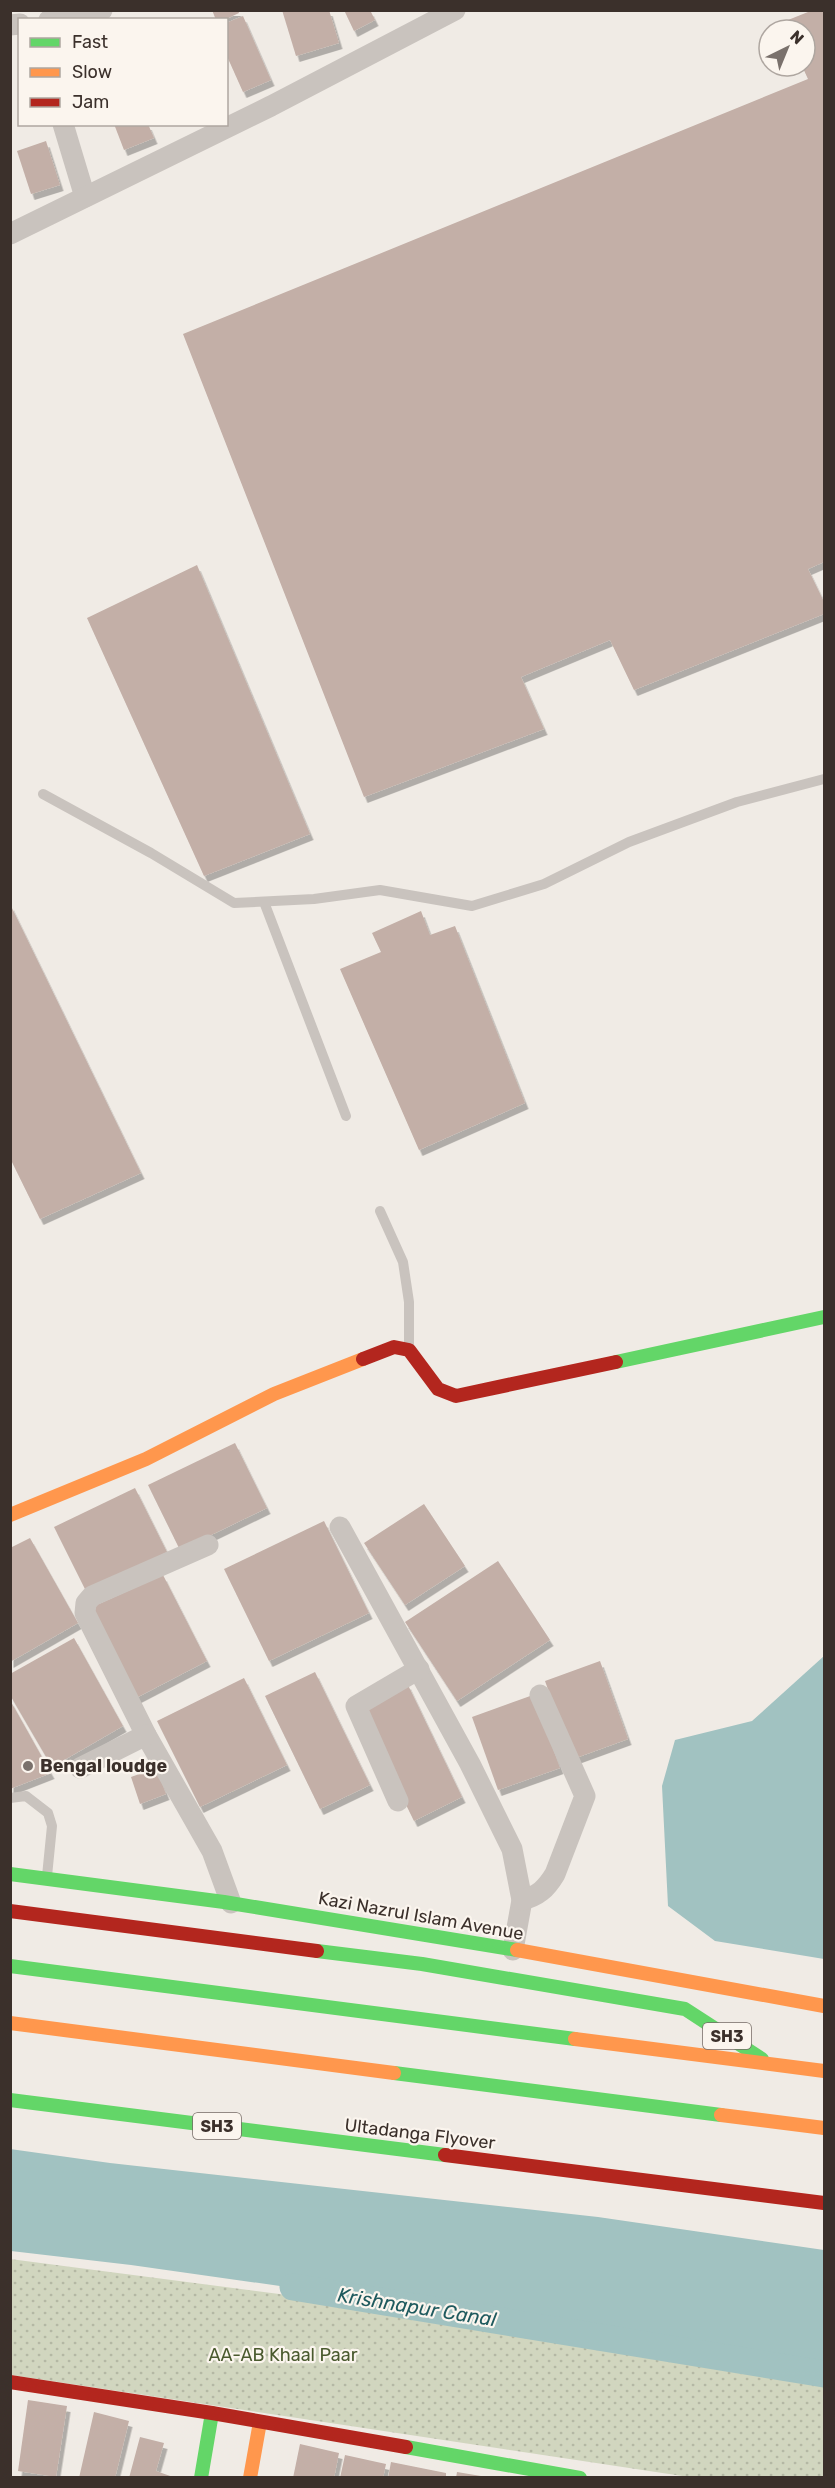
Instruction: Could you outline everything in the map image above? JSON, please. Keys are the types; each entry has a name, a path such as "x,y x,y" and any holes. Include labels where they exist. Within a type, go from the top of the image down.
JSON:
{"main road":[{"path":"10,1515 146,1459 274,1394 394,1347 409,1350 438,1389 456,1396 825,1317"},
{"name":"Kazi Nazrul Islam Avenue","path":"10,1874 231,1903 513,1950 825,2006"},
{"name":"SH3","path":"10,1911 422,1964 685,2009 769,2063 825,2071"},
{"path":"10,1966 769,2063"},
{"path":"10,2023 825,2128"},
{"name":"Ultadanga Flyover","path":"10,2100 825,2203"},
{"path":"10,2382 212,2413 580,2478"},
{"path":"201,2478 212,2413"},
{"path":"250,2478 260,2422"}],"street":[{"path":"60,18 102,10"},
{"path":"11,231 271,106 455,10"},
{"path":"64,126 85,197"},
{"path":"340,1527 470,1764 512,1849 522,1900 513,1950"},
{"path":"208,1545 92,1596 86,1603 85,1613 146,1735 212,1851 231,1903"},
{"path":"398,1801 356,1706 419,1669"},
{"path":"522,1900 536,1896 548,1886 555,1874 585,1796 540,1695"},
{"path":"80,1768 146,1735"}],"lane":[{"path":"43,794 151,853 234,903 314,899 380,890 472,906 544,884 629,842 737,802 825,780"},
{"path":"264,902 346,1116"},
{"path":"381,1211 403,1262 409,1302 409,1350"},
{"path":"10,1798 26,1797 48,1813 52,1826 46,1879"}],"green space":[{"name":"AA-AB Khaal Paar","path":"10,2259 287,2295 824,2379 824,2477 689,2477 11,2375"}],"water":[{"path":"824,1656 824,1959 715,1941 668,1906 662,1786 675,1740 752,1721"},
{"path":"10,2149 110,2163 598,2217 824,2250 824,2369 627,2335 131,2265 11,2251"}],"building":[{"path":"212,10 238,10 239,13 228,18 215,18"},
{"path":"282,10 329,10 339,43 296,56"},
{"path":"344,10 370,10 375,20 354,31"},
{"path":"813,10 824,10 824,562 808,569 824,602 824,614 634,690 610,640 521,677 544,729 364,797 183,334 808,78 817,78 817,18 793,18"},
{"path":"243,16 271,80 243,92 228,58 228,22"},
{"path":"115,126 149,126 154,138 124,150"},
{"path":"46,141 60,185 31,194 17,151"},
{"path":"197,565 310,834 204,876 87,618"},
{"path":"10,904 141,1173 40,1219 10,1158"},
{"path":"421,911 430,935 455,926 525,1103 419,1150 340,969 381,952 372,933"},
{"path":"235,1443 267,1508 180,1550 148,1485"},
{"path":"135,1488 167,1552 86,1591 54,1527"},
{"path":"424,1504 465,1566 405,1605 364,1543"},
{"path":"324,1521 369,1613 269,1661 224,1569"},
{"path":"30,1538 78,1623 10,1662 10,1548"},
{"path":"498,1561 550,1640 457,1701 405,1622"},
{"path":"163,1575 207,1661 134,1699 90,1608"},
{"path":"74,1638 123,1726 52,1767 10,1695 10,1674"},
{"path":"600,1661 628,1739 573,1759 545,1681"},
{"path":"315,1672 370,1785 320,1809 265,1696"},
{"path":"244,1678 287,1765 200,1807 157,1721"},
{"path":"407,1683 462,1797 414,1821 358,1707"},
{"path":"533,1695 560,1768 498,1790 472,1717"},
{"path":"10,1700 51,1773 10,1789"},
{"path":"156,1768 166,1794 140,1804 131,1777"},
{"path":"28,2400 67,2406 56,2477 18,2471"},
{"path":"94,2412 129,2421 115,2478 79,2478"},
{"path":"140,2437 164,2443 156,2471 176,2478 129,2478"},
{"path":"300,2444 339,2453 334,2478 293,2478"},
{"path":"345,2455 386,2464 383,2478 340,2478"},
{"path":"391,2462 446,2473 446,2478 388,2478"},
{"path":"457,2472 481,2476 481,2478 456,2478"}],"waterway":[{"name":"Krishnapur Canal","path":"293,2287 824,2374"}],"traffic: fast":[{"path":"616,1362 824,1317"},
{"path":"10,1874 224,1902 517,1950"},
{"path":"317,1951 422,1964 685,2009 762,2059"},
{"path":"10,1966 575,2039"},
{"path":"394,2073 721,2115"},
{"path":"10,2100 445,2155"},
{"path":"201,2478 212,2413"},
{"path":"406,2447 580,2478"}],"traffic: slow":[{"path":"10,1515 146,1459 274,1394 363,1359"},
{"path":"517,1950 824,2006"},
{"path":"10,2023 394,2073"},
{"path":"575,2039 824,2071"},
{"path":"721,2115 824,2128"},
{"path":"250,2478 260,2422"}],"traffic: jam":[{"path":"363,1359 394,1347 409,1350 438,1389 456,1396 616,1362"},
{"path":"10,1911 317,1951"},
{"path":"445,2155 824,2203"},
{"path":"10,2382 212,2413 406,2447"}],"place":[{"name":"Bengal loudge","path":"28,1766"}]}
